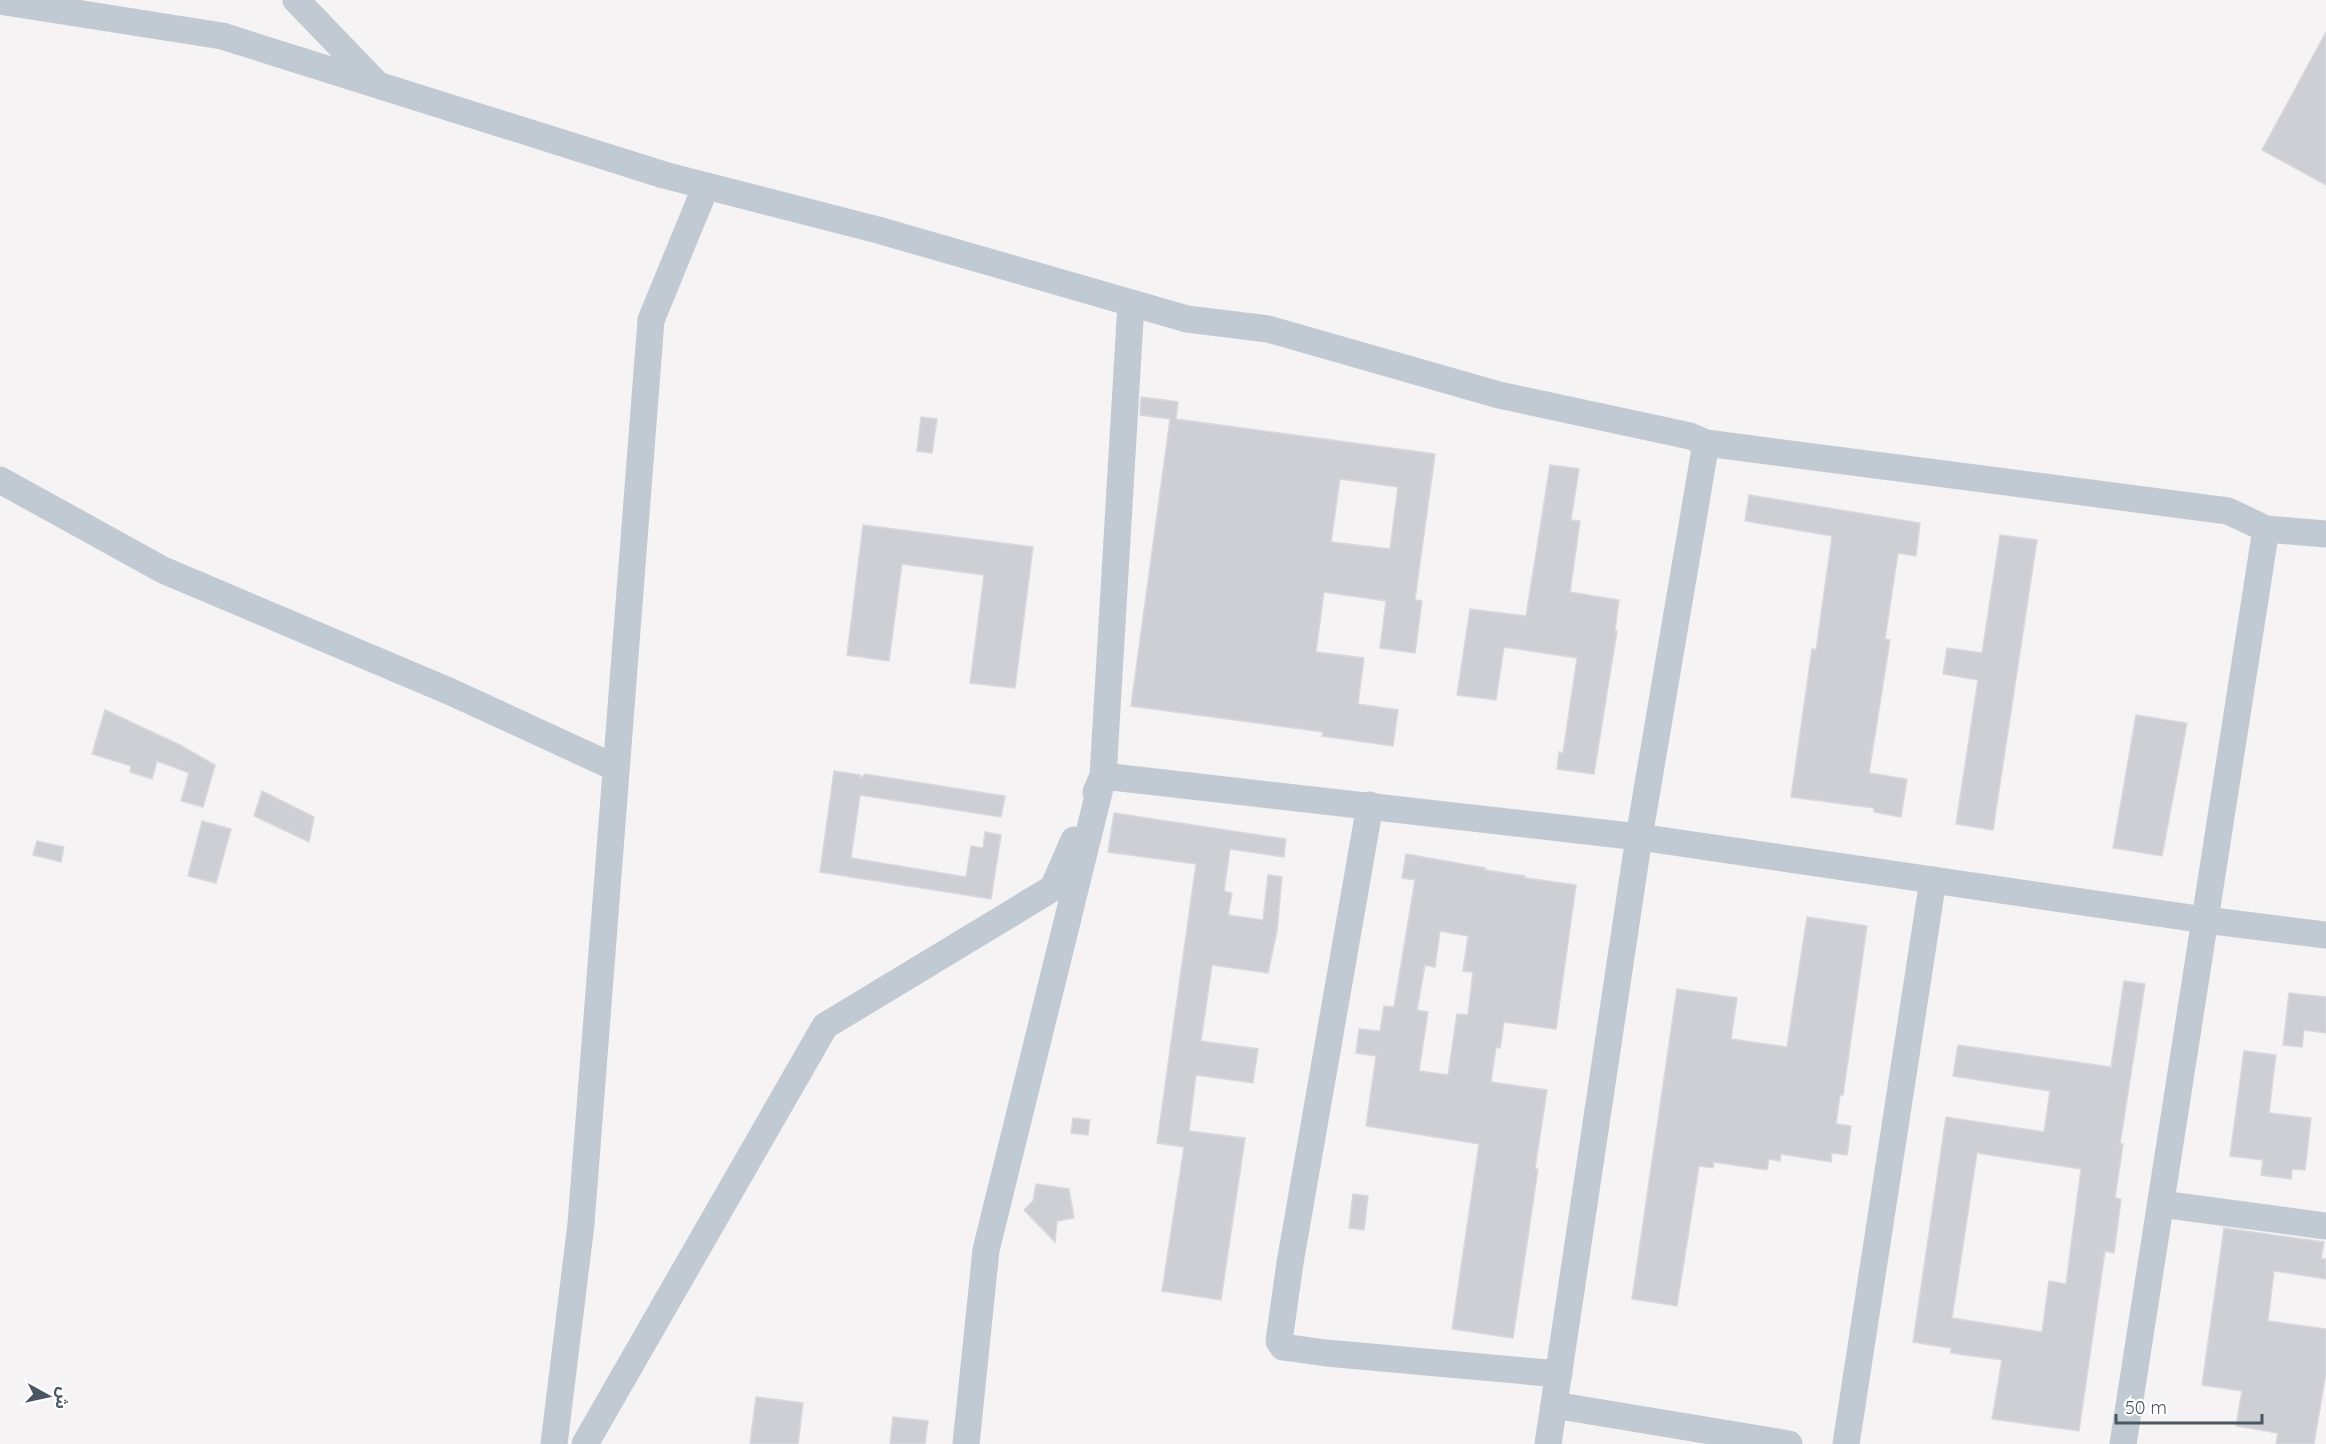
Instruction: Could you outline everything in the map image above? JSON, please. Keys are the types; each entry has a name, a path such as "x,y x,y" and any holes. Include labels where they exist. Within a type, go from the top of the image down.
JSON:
{"street":[{"path":"296,0 377,85"},
{"path":"0,1 222,36 664,175 878,230 1187,319 1268,329 1499,395 1690,436 1706,443 2228,511 2266,529 2326,534"},
{"path":"554,1444 581,1224 651,320 706,186"},
{"path":"966,1444 986,1250 1102,776 1131,303"},
{"path":"1548,1444 1639,837 1706,443"},
{"path":"0,480 162,570 452,692 616,768"},
{"path":"2123,1444 2266,529"},
{"path":"1102,776 1639,837 2205,920 2326,935"},
{"path":"585,1444 825,1026 1053,888 1102,776"},
{"path":"1370,805 1290,1263 1279,1341 1283,1347 1326,1353 1558,1374"},
{"path":"1846,1444 1933,880"},
{"path":"2161,1204 2326,1227"},
{"path":"1554,1405 1789,1444"}],"building":[{"path":"2326,32 2326,185 2262,150"},
{"path":"1141,397 1178,402 1176,419 1435,454 1415,600 1422,601 1415,653 1380,648 1386,601 1324,592 1316,652 1364,658 1358,704 1398,710 1393,746 1322,736 1323,732 1131,706 1170,419 1140,415","holes":["1340,479 1398,487 1390,549 1331,542"]},
{"path":"921,417 937,419 932,453 917,451"},
{"path":"1550,465 1579,469 1571,520 1580,521 1570,592 1619,600 1615,630 1617,631 1594,774 1557,769 1559,752 1563,753 1577,658 1504,647 1496,700 1457,695 1470,609 1526,616"},
{"path":"1749,495 1920,523 1916,556 1898,553 1885,639 1890,640 1869,773 1907,779 1901,817 1874,812 1874,808 1791,797 1812,649 1816,650 1832,536 1745,521"},
{"path":"863,525 1033,547 1015,688 970,683 984,575 902,564 889,661 847,655"},
{"path":"2000,535 2037,540 1993,830 1956,824 1978,680 1943,674 1947,648 1982,653"},
{"path":"105,710 180,745 215,765 203,807 181,801 189,773 157,761 152,779 130,772 131,766 92,754"},
{"path":"2136,715 2187,723 2162,856 2113,848"},
{"path":"834,771 860,775 860,779 865,774 1005,796 1001,817 860,795 851,858 966,877 971,846 983,848 985,832 1001,835 991,899 820,872"},
{"path":"262,791 314,817 309,842 254,816"},
{"path":"1114,813 1286,839 1284,857 1230,849 1224,891 1232,893 1228,915 1263,920 1268,875 1282,877 1277,931 1268,973 1212,965 1201,1041 1258,1049 1253,1083 1196,1075 1189,1131 1245,1138 1221,1300 1162,1291 1184,1147 1157,1143 1196,864 1108,852"},
{"path":"202,821 231,829 216,883 188,876"},
{"path":"37,841 64,847 61,862 33,855"},
{"path":"1406,854 1525,876 1525,878 1576,885 1556,1029 1504,1022 1500,1048 1496,1047 1491,1082 1547,1090 1535,1169 1538,1169 1513,1338 1452,1329 1479,1144 1366,1126 1376,1056 1356,1053 1359,1029 1380,1031 1384,1006 1394,1007 1415,880 1402,878","holes":["1440,931 1468,936 1463,971 1473,972 1468,1015 1457,1014 1448,1075 1419,1071 1428,1012 1417,1010 1425,965 1435,967"]},
{"path":"1807,917 1867,926 1843,1095 1840,1095 1836,1124 1851,1126 1847,1155 1832,1153 1831,1162 1781,1154 1780,1161 1769,1159 1767,1170 1714,1162 1713,1168 1699,1166 1677,1306 1632,1299 1677,989 1737,998 1731,1039 1787,1047"},
{"path":"2124,981 2145,984 2120,1144 2123,1144 2115,1198 2121,1199 2114,1253 2105,1251 2079,1431 1992,1419 2002,1360 1951,1353 1951,1348 1913,1342 1946,1117 2044,1132 2050,1091 1953,1076 1958,1045 2111,1067","holes":["1977,1153 2081,1169 2066,1284 2049,1281 2042,1332 1952,1318"]},
{"path":"2289,993 2326,997 2326,1033 2304,1030 2302,1047 2283,1045"},
{"path":"2244,1051 2276,1055 2269,1113 2311,1118 2305,1170 2292,1169 2291,1179 2261,1175 2263,1160 2230,1156"},
{"path":"1073,1118 1090,1120 1088,1135 1071,1133"},
{"path":"1036,1184 1069,1189 1074,1218 1057,1221 1055,1242 1024,1210 1033,1201"},
{"path":"1353,1194 1368,1196 1364,1230 1349,1228"},
{"path":"2224,1228 2324,1242 2321,1259 2326,1259 2326,1279 2274,1271 2268,1321 2326,1329 2326,1372 2314,1444 2276,1444 2278,1433 2236,1426 2242,1391 2202,1385"},
{"path":"756,1397 803,1403 798,1444 750,1444"},
{"path":"893,1417 928,1421 925,1444 890,1444"}]}
